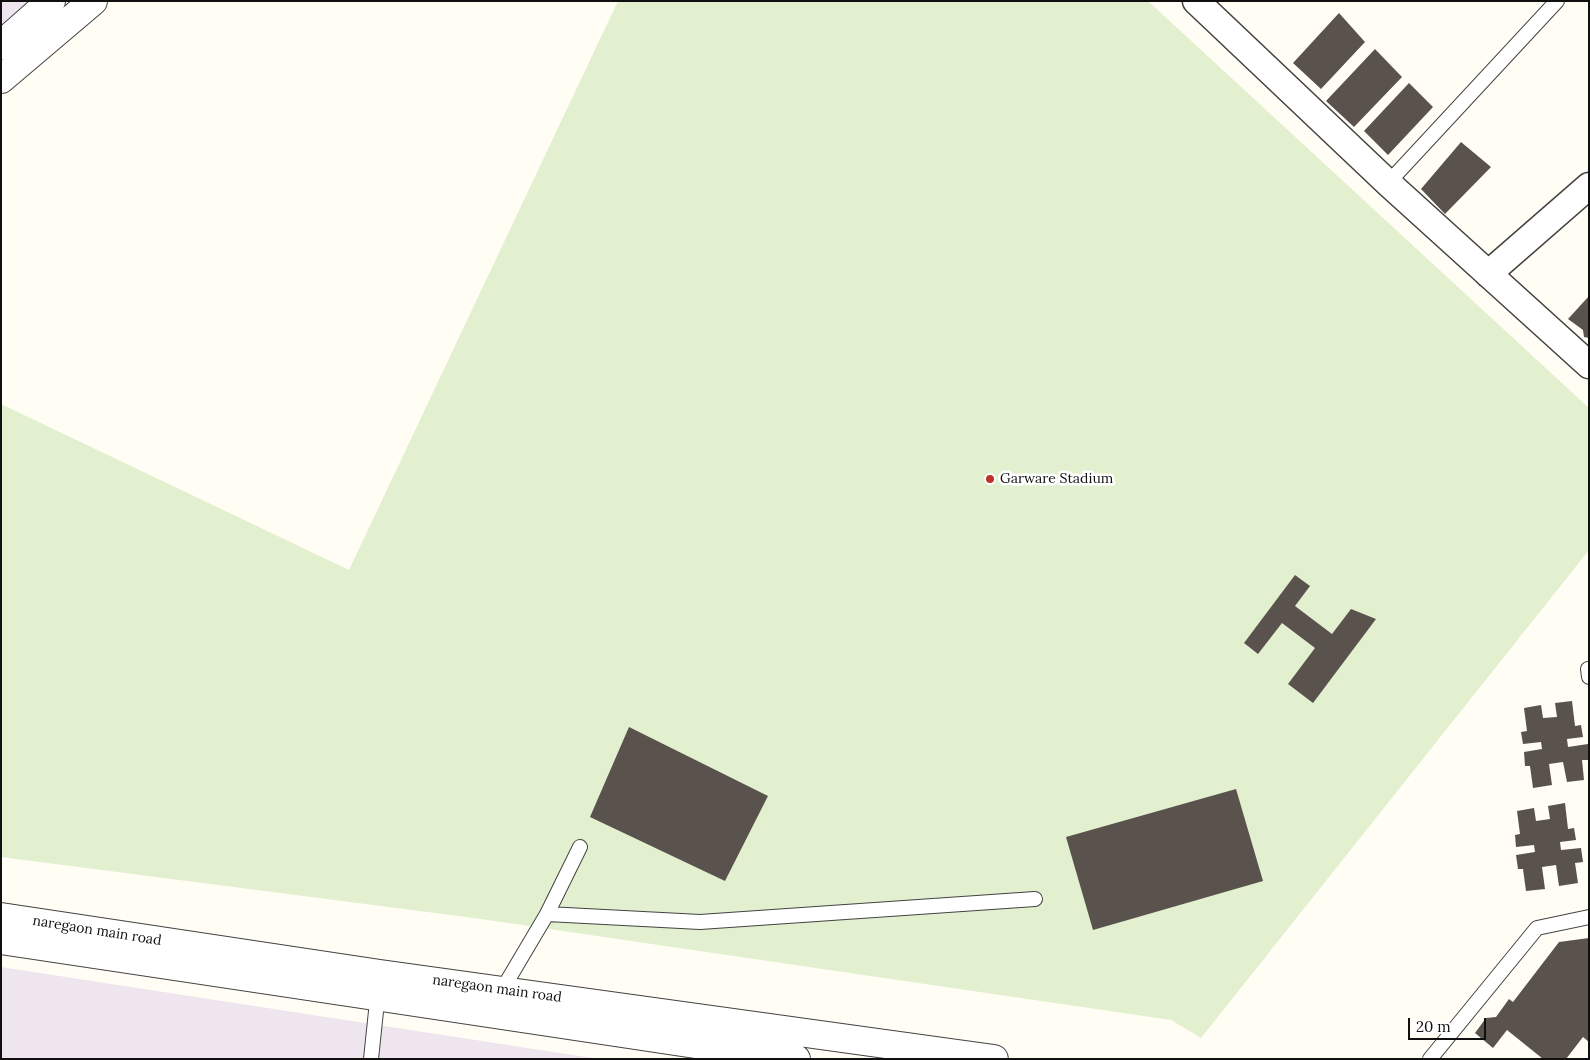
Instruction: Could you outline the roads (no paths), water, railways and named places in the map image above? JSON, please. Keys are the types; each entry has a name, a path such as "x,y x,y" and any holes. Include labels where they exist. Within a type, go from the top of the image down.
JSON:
{"street":[{"path":"1,45 52,1"},
{"path":"1196,1 1388,183 1589,364"},
{"path":"1,79 83,4"},
{"path":"1488,274 1589,186"},
{"name":"naregaon main road","path":"1,917 796,1059"},
{"name":"naregaon main road","path":"1,940 379,985 502,990 994,1059"}],"lane":[{"path":"1388,183 1557,1"},
{"path":"502,990 547,914 580,847"},
{"path":"547,914 700,922 1035,899"},
{"path":"1430,1059 1537,928 1589,917"},
{"path":"370,1059 379,985"}],"place":[{"name":"Garware Stadium","path":"990,479"}]}
